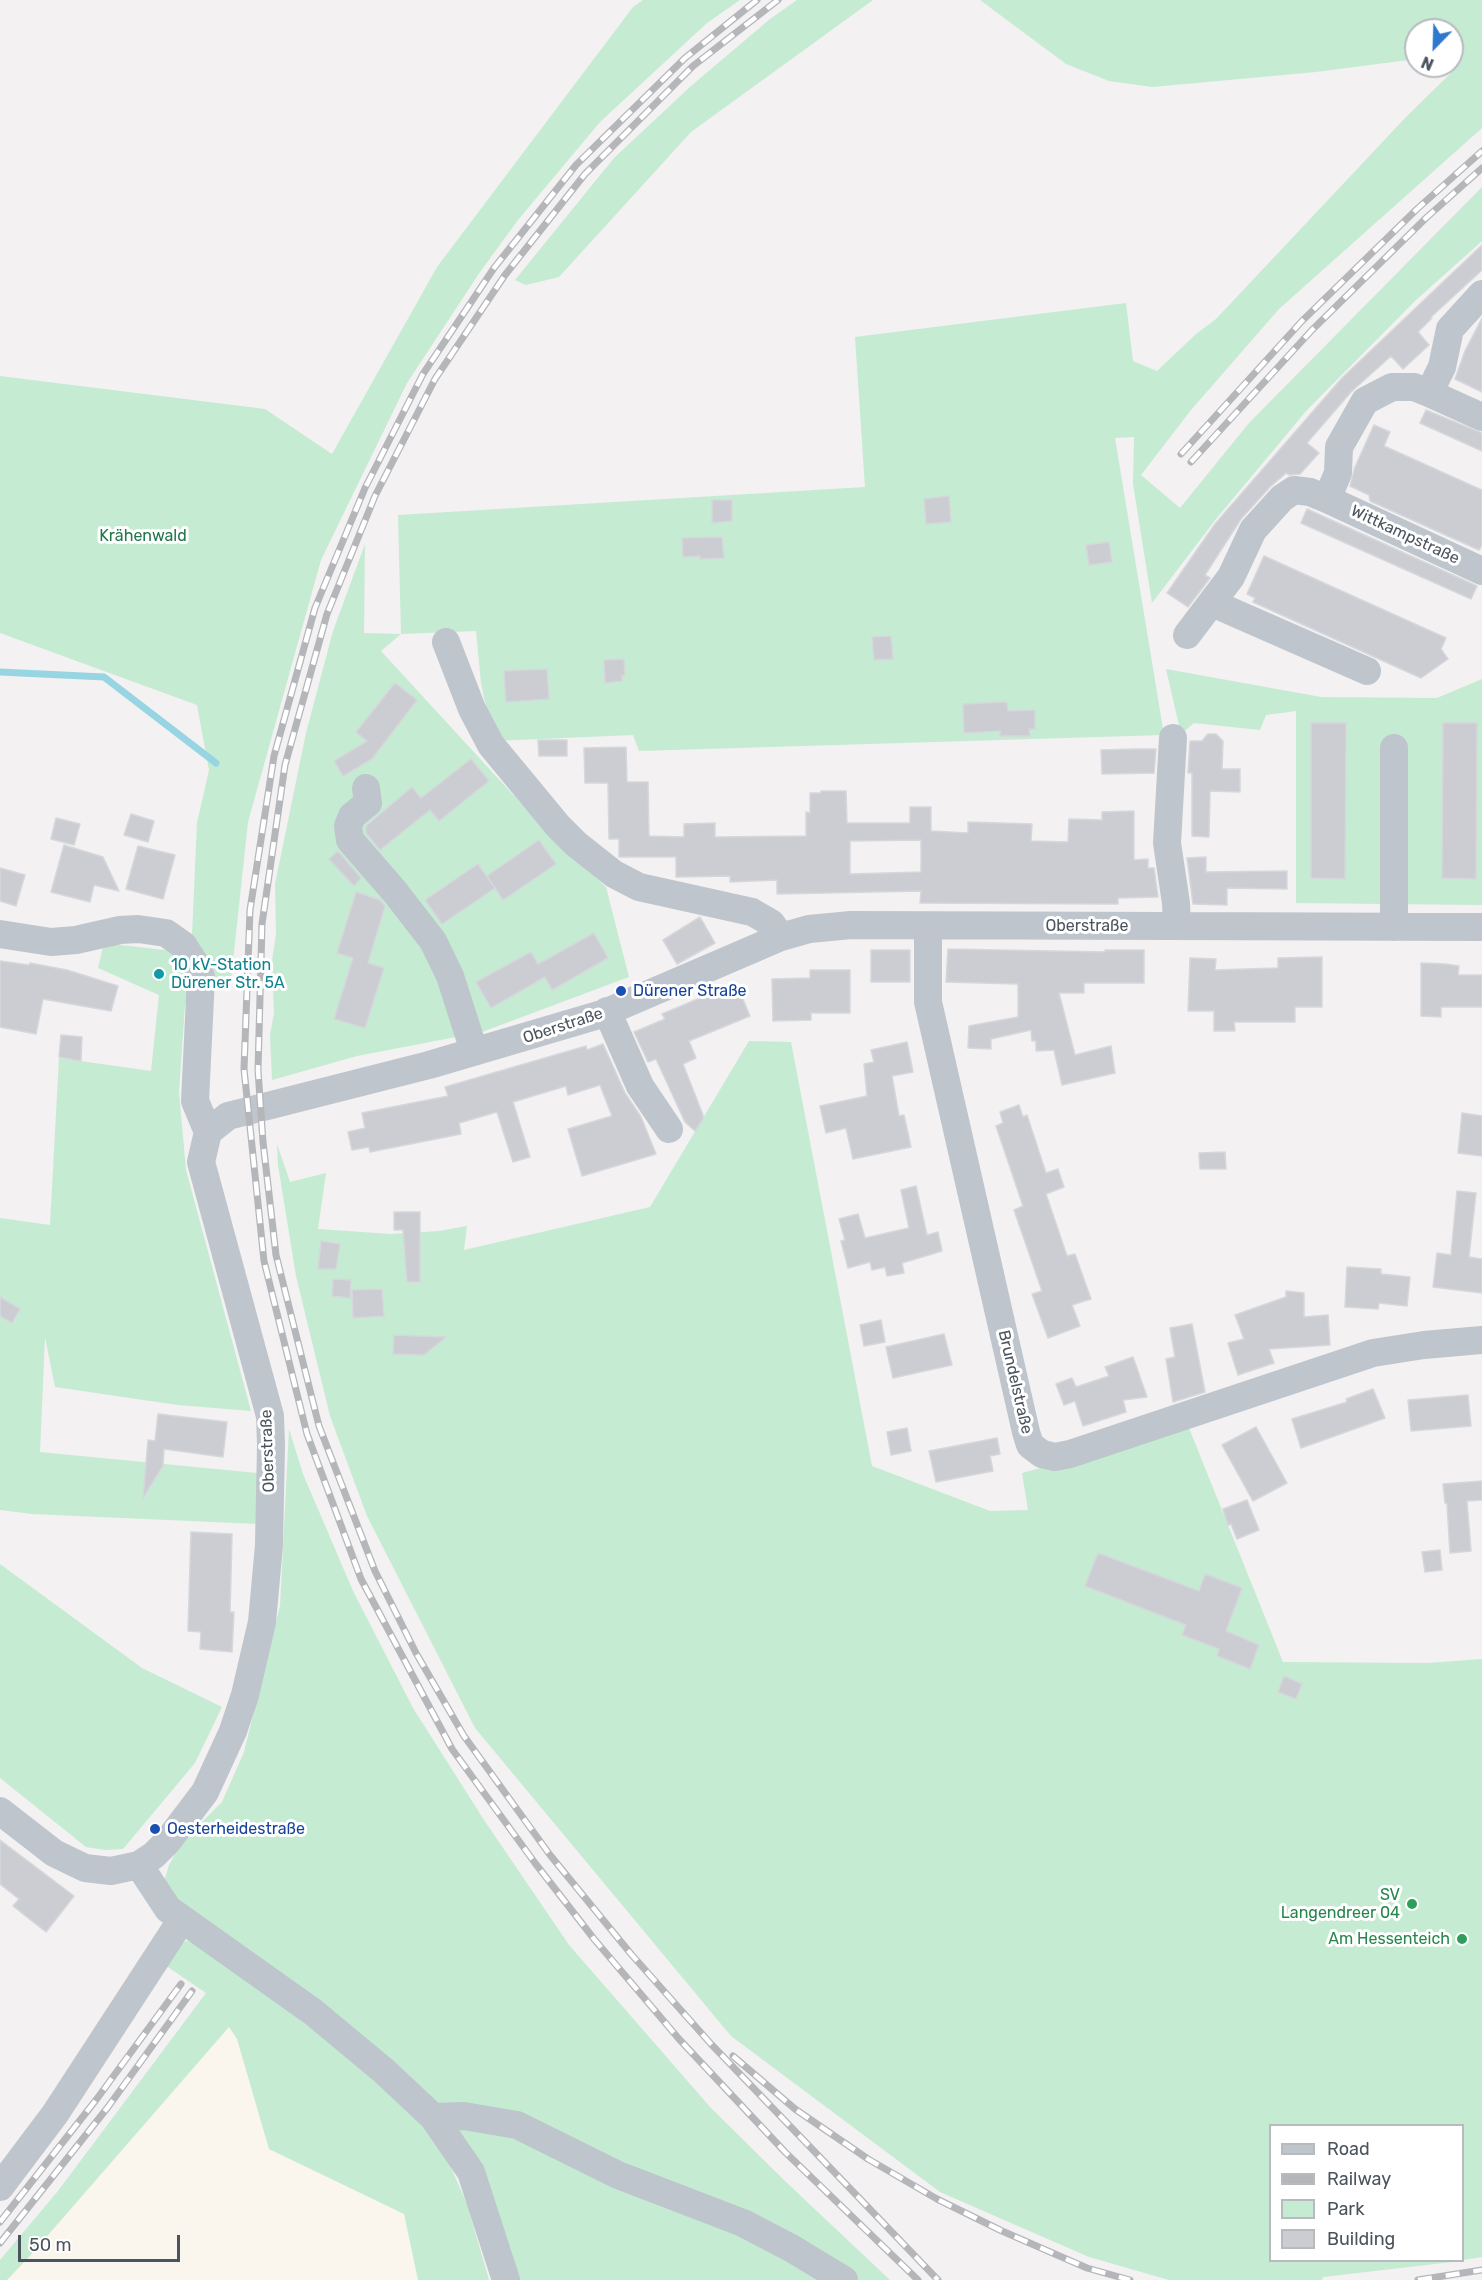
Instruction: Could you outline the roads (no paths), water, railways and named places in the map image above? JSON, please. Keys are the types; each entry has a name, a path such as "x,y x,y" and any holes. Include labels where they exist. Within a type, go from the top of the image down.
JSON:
{"street":[{"path":"1429,393 1442,367 1450,329 1482,294"},
{"path":"1327,500 1338,472 1339,447 1365,401 1392,387 1414,387 1482,417"},
{"name":"Wittkampstraße","path":"1187,635 1231,577 1253,530 1282,498 1294,490 1311,492 1482,571"},
{"path":"1212,603 1367,671"},
{"path":"446,642 472,709 491,745 558,826 593,859 639,886 753,912 771,923 781,937"},
{"path":"1173,738 1167,829 1177,926"},
{"path":"1394,748 1394,927"},
{"path":"366,788 368,804 352,816 348,826 350,840 389,884 433,941 450,976 474,1052"},
{"name":"Oberstraße","path":"0,1811 54,1853 85,1868 111,1871 139,1865 167,1842 205,1792 233,1731 253,1663 262,1622 267,1579 271,1494 270,1416 201,1162 208,1132 228,1116 539,1034 608,1011 781,937 810,928 828,926 1482,927"},
{"name":"Brundelstraße","path":"928,926 928,1002 1026,1432 1030,1445 1042,1454 1055,1457 1070,1454 1373,1353 1424,1345 1482,1340"},
{"path":"0,934 51,942 138,929 166,933 183,945 194,959 201,977 195,1101 208,1132"},
{"path":"608,1011 640,1086 669,1129"},
{"path":"139,1865 168,1909 313,2012 384,2071 433,2117 471,2172 506,2280"},
{"path":"0,2187 55,2115 182,1919"},
{"path":"433,2117 464,2116 517,2125 618,2175 743,2223 791,2248 844,2280"}],"waterway":[{"path":"0,672 104,677 216,763"}],"railway":[{"path":"757,0 685,58 576,165 494,268 423,374 365,488 315,608 274,756 250,910 244,1069 264,1261 307,1434 361,1579 452,1749 594,1939 679,2039 785,2152 918,2280"},
{"path":"778,0 693,66 585,174 505,275 435,379 375,496 327,614 285,765 262,924 258,1070 263,1142 276,1255 319,1426 375,1571 416,1653 464,1736 550,1855 631,1954 711,2044 938,2280"},
{"path":"1181,454 1302,321 1417,209 1482,151"},
{"path":"1191,462 1312,330 1426,218 1482,168"},
{"path":"0,2222 96,2100 181,1984"},
{"path":"0,2243 108,2107 192,1991"},
{"path":"733,2056 795,2109 868,2159 937,2199 1002,2231 1087,2268 1130,2280"},
{"path":"1418,2280 1482,2270"}],"place":[{"name":"10 kV-Station Dürener Str. 5A","path":"159,974"},
{"name":"Dürener Straße","path":"621,991"},
{"name":"Oesterheidestraße","path":"155,1829"},
{"name":"SV Langendreer 04","path":"1412,1904"},
{"name":"Am Hessenteich","path":"1462,1939"}],"park label":[{"name":"Krähenwald","path":"143,536"}]}
